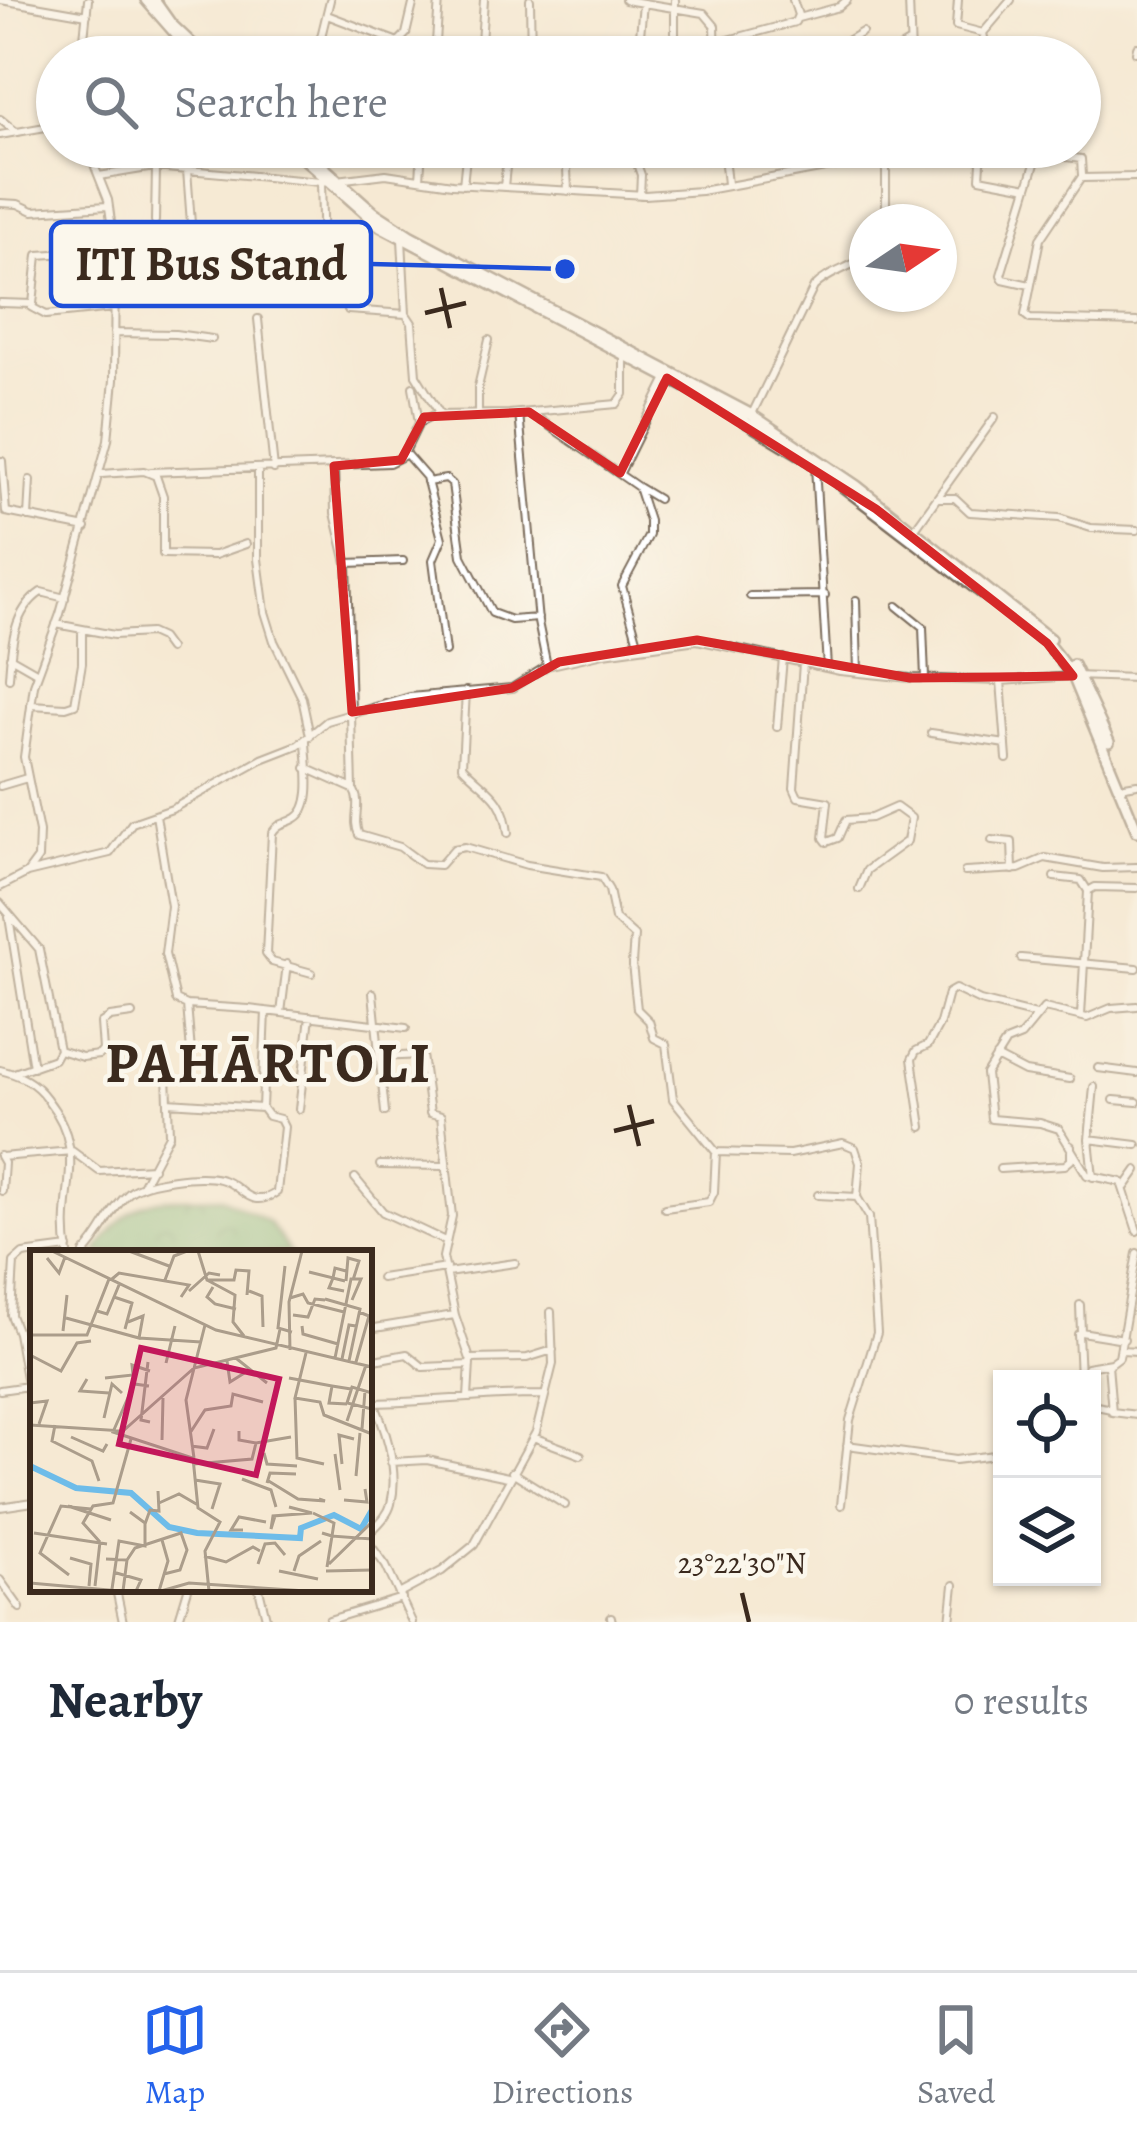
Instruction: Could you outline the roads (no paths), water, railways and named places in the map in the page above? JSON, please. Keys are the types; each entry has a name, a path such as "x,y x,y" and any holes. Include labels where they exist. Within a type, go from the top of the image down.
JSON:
{"street":[{"path":"2,0 87,14"},
{"path":"84,36 88,0"},
{"path":"150,0 179,36"},
{"path":"150,0 184,36"},
{"path":"322,36 330,0"},
{"path":"404,36 415,0"},
{"path":"436,36 439,0"},
{"path":"481,36 484,0"},
{"path":"530,0 531,36"},
{"path":"625,0 675,4 709,16 716,36"},
{"path":"793,0 797,18"},
{"path":"739,36 839,7 848,0"},
{"path":"909,0 910,36"},
{"path":"958,0 956,26 983,33"},
{"path":"983,33 1011,0"},
{"path":"640,36 643,3"},
{"path":"675,4 675,36"},
{"path":"327,15 382,36"},
{"path":"855,36 862,32"},
{"path":"0,119 17,133"},
{"path":"0,135 36,129"},
{"path":"0,887 34,867 40,847 25,757 32,705 102,474 114,380 116,250 96,168"},
{"path":"100,176 156,168 328,181 386,174 463,185 640,195 701,191 820,168"},
{"path":"155,221 156,168"},
{"path":"314,168 364,215 402,239 752,415 914,530 1043,632 1077,676 1131,784 1137,816"},
{"path":"318,168 328,181 393,226 491,282"},
{"path":"420,179 421,168"},
{"path":"463,185 465,168"},
{"path":"504,187 506,168"},
{"path":"567,168 568,190"},
{"path":"638,168 640,195"},
{"path":"725,168 727,184"},
{"path":"886,168 886,204"},
{"path":"981,168 980,178 1028,187"},
{"path":"1030,285 1001,275 1034,168"},
{"path":"1082,168 1082,177 1040,239 1024,315 1030,320 1137,322"},
{"path":"188,170 195,277"},
{"path":"1082,177 1137,177"},
{"path":"324,286 328,181"},
{"path":"0,203 18,204 33,212 109,206"},
{"path":"402,239 406,314 412,323 416,375 440,414"},
{"path":"31,306 38,255 116,250"},
{"path":"193,250 237,257 239,286 244,292 284,292"},
{"path":"752,415 814,287 829,274 849,266"},
{"path":"510,291 748,421 815,466 1047,643 1077,676 1137,831"},
{"path":"115,292 187,295"},
{"path":"0,303 31,306 46,315 115,308"},
{"path":"348,310 406,314"},
{"path":"258,319 274,469"},
{"path":"114,333 212,340"},
{"path":"478,415 478,388 489,340"},
{"path":"102,474 389,463 405,453 424,417 617,404 624,394 624,355"},
{"path":"620,473 667,378"},
{"path":"412,387 418,423"},
{"path":"529,412 658,499"},
{"path":"519,413 538,618 547,666"},
{"path":"914,530 995,417"},
{"path":"405,453 427,482 442,544 433,560 445,652"},
{"path":"2,461 4,510 86,528"},
{"path":"334,466 335,513 347,563 352,788 358,802 359,835 400,847 424,864 440,866 454,849 465,847 527,865 601,877 615,919 634,936 637,1009 647,1018 654,1038 666,1044 673,1099 716,1153 715,1192 710,1202 665,1208"},
{"path":"815,466 827,668"},
{"path":"258,469 258,559 265,612 302,698 308,738 305,808 298,817 274,828 271,842 266,954 272,962 312,973"},
{"path":"152,472 163,496 163,554 214,555 246,544"},
{"path":"427,482 446,478 452,484 462,556 492,613 502,619 538,618"},
{"path":"28,517 30,480"},
{"path":"638,488 649,535 628,568 622,596 639,647"},
{"path":"937,498 958,500 970,512 1137,530"},
{"path":"347,563 403,562"},
{"path":"8,678 14,630 36,594 65,598"},
{"path":"750,596 825,595"},
{"path":"856,600 858,673"},
{"path":"897,606 923,626 926,678"},
{"path":"56,624 114,634 150,633 169,649"},
{"path":"32,705 75,704 82,629"},
{"path":"27,873 110,853 126,827 308,738 318,725 352,712 410,697 512,688 547,666 639,647 697,640 827,668 926,678 1137,678"},
{"path":"0,657 38,673"},
{"path":"777,728 783,658"},
{"path":"803,663 794,788 798,797 828,802 824,838 834,841 846,820 871,818 891,808 901,809 910,818 907,841 872,866 859,889"},
{"path":"1001,681 1007,759"},
{"path":"466,692 463,766 494,793 508,833"},
{"path":"931,734 1006,744"},
{"path":"306,768 352,788"},
{"path":"0,786 27,778"},
{"path":"156,815 171,906 165,954 176,1000 406,1028"},
{"path":"992,840 1012,842 1013,870"},
{"path":"964,872 1013,870 1046,857 1103,868 1137,867"},
{"path":"1054,878 1081,880 1088,891 1082,1016"},
{"path":"1088,891 1094,886 1137,888"},
{"path":"0,903 39,949 59,1050 54,1059 14,1073"},
{"path":"8,914 33,1067"},
{"path":"1021,958 1137,968"},
{"path":"281,1012 287,964"},
{"path":"922,1126 912,1059 928,1045 940,1023 948,993 960,990 980,1001 1036,1015"},
{"path":"373,993 385,1112"},
{"path":"188,1005 192,1064"},
{"path":"1137,1006 1082,1016 1048,1008 1036,1015 1025,1032 1006,1042 985,1078 991,1120 1052,1125 1071,1143 1083,1169 1093,1178 1116,1179 1124,1187 1137,1231"},
{"path":"86,1250 124,1197 142,1186 219,1178 246,1197 274,1195 284,1127 262,1108 266,1011"},
{"path":"59,1050 82,1057 99,1055 103,1050 101,1023 132,1014"},
{"path":"299,1109 310,1016"},
{"path":"379,1057 422,1055 430,1113 441,1116 452,1216 445,1241 447,1270 470,1362 468,1398"},
{"path":"996,1058 1025,1072 1070,1079"},
{"path":"1098,1068 1137,1073"},
{"path":"0,1070 42,1091 62,1118 72,1151 65,1202 68,1250"},
{"path":"142,1186 169,1135 167,1072"},
{"path":"1093,1178 1089,1139 1094,1087"},
{"path":"1114,1100 1137,1102"},
{"path":"168,1102 262,1108"},
{"path":"1089,1139 1137,1145"},
{"path":"1000,1169 1065,1165 1071,1160 1071,1143"},
{"path":"716,1153 790,1154 850,1144 860,1162 857,1197 869,1217 877,1333 852,1410 841,1505"},
{"path":"2,1191 1,1157 72,1151 99,1171 153,1168"},
{"path":"380,1165 445,1166"},
{"path":"1124,1187 1137,1171"},
{"path":"355,1178 383,1212 445,1241"},
{"path":"818,1195 857,1197"},
{"path":"1085,1370 1116,1360 1122,1350 1137,1253"},
{"path":"30,1254 14,1262 11,1315 30,1401"},
{"path":"381,1278 514,1263"},
{"path":"1080,1305 1084,1335 1124,1340"},
{"path":"329,1621 401,1596 473,1545 533,1437 553,1350 551,1312"},
{"path":"372,1329 455,1315"},
{"path":"1078,1334 1080,1370"},
{"path":"372,1360 407,1354 418,1366 527,1358 553,1350"},
{"path":"1122,1350 1137,1351"},
{"path":"1108,1363 1111,1409"},
{"path":"0,1390 28,1387"},
{"path":"374,1403 544,1395"},
{"path":"372,1399 391,1462 391,1506 372,1534"},
{"path":"1101,1407 1116,1414 1137,1415"},
{"path":"533,1437 581,1455"},
{"path":"847,1445 955,1460 993,1455"},
{"path":"391,1462 427,1460 510,1475 565,1505"},
{"path":"0,1507 30,1502"},
{"path":"372,1544 412,1622"},
{"path":"0,1580 20,1608"},
{"path":"950,1622 954,1585"},
{"path":"117,1592 123,1622"},
{"path":"178,1622 187,1592"},
{"path":"260,1592 267,1622"}],"place":[{"name":"ITI Bus Stand","path":"565,269"}],"district":[{"name":"PAHĀRTOLI","path":"269,1063"}]}
